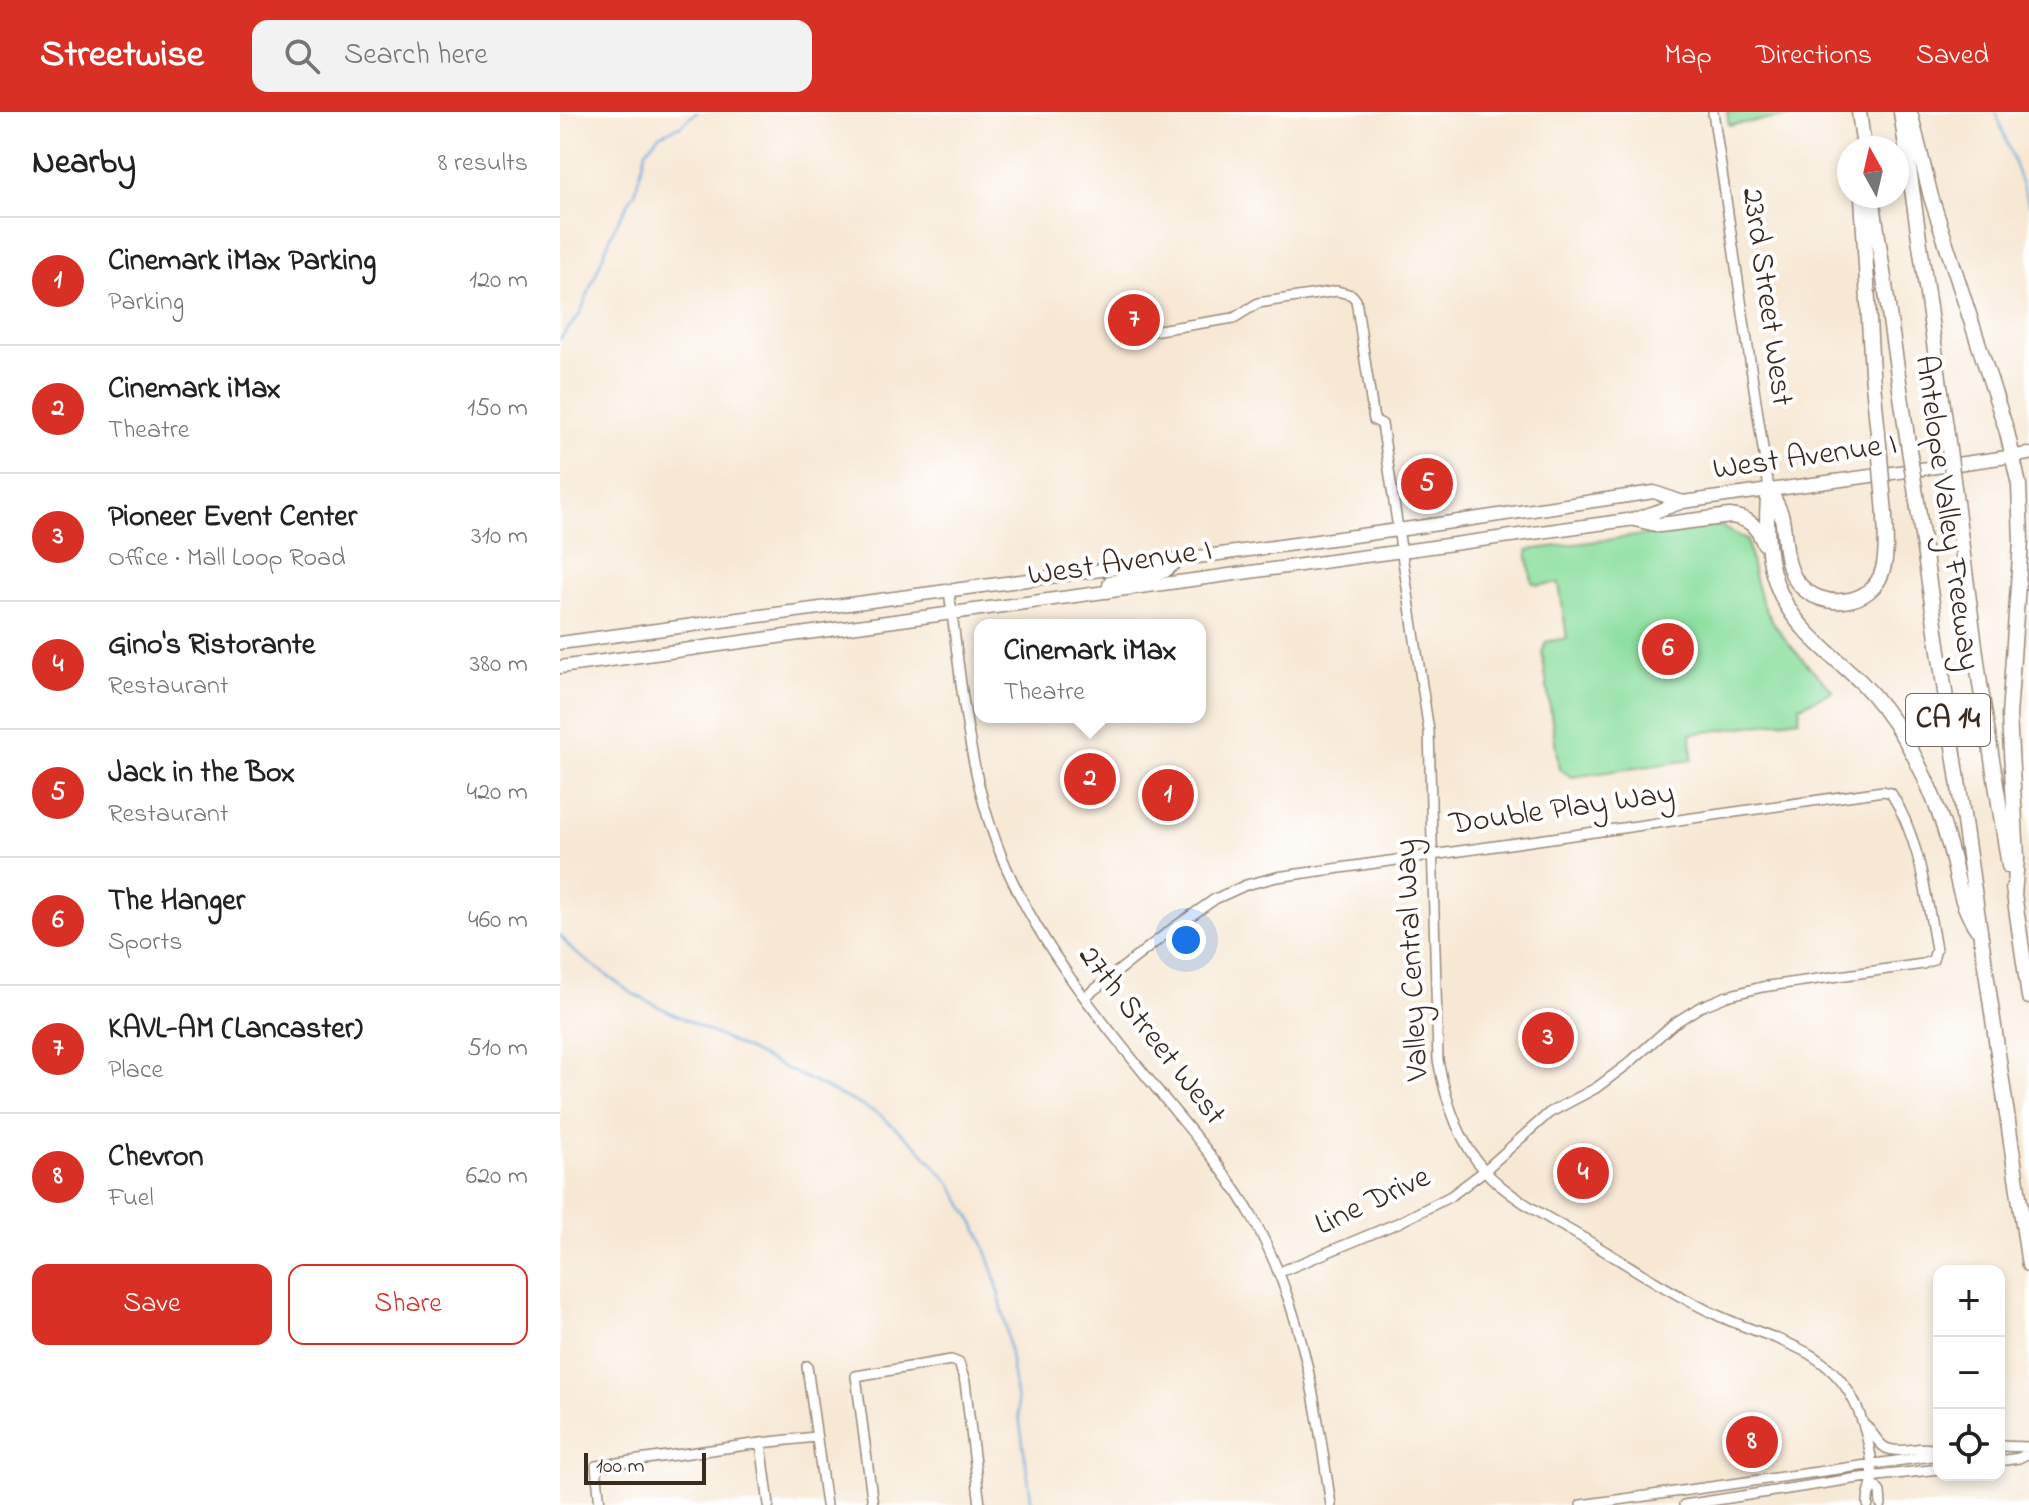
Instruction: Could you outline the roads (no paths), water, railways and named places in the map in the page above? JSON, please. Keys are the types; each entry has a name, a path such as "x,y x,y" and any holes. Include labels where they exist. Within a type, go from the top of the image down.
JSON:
{"highway":[{"path":"1859,112 1862,136"},
{"name":"Antelope Valley Freeway","path":"1901,112 1980,684 2029,997"},
{"path":"1910,112 1931,197 2013,456 2022,515 2009,716 2017,858 2014,896"},
{"path":"1769,489 1781,515 1796,581 1809,594 1826,601 1844,602 1874,588 1883,572 1885,560 1885,514 1872,373 1863,208"},
{"name":"Antelope Valley Freeway","path":"1874,208 2029,1265"},
{"path":"1769,489 1766,516 1774,579 1791,612 1871,694 1904,737 1935,802 1950,846 1964,910 1979,932"},
{"path":"1635,519 1660,525 1739,517 1749,520 1758,529 1771,557"}],"main road":[{"name":"West Avenue I","path":"560,667 1635,519 1683,502 2029,454"},
{"name":"West Avenue I","path":"560,643 1398,530 1654,492 1683,502"},
{"path":"1107,592 1110,582 1165,571 1178,560"}],"street":[{"name":"23rd Street West","path":"1713,112 1769,489"},
{"name":"Valley Central Way","path":"1152,331 1234,318 1258,303 1337,291 1352,295 1356,300 1374,420 1382,424 1429,731 1438,1060 1449,1106 1484,1171 1508,1191 1654,1280 1718,1315 1797,1345 1834,1372 1850,1394 1862,1423 1871,1464 1868,1505"},
{"name":"27th Street West","path":"949,591 971,755 986,814 1007,869 1060,964 1221,1168 1253,1218 1280,1272 1298,1321 1310,1370 1331,1505"},
{"name":"Double Play Way","path":"1085,997 1215,899 1246,885 1277,877 1868,793 1891,793"},
{"name":"Line Drive","path":"1280,1272 1400,1222 1451,1196 1549,1113 1596,1088 1673,1024 1700,1007 1762,987 1933,960 1936,949 1919,861 1903,812 1891,793"},
{"path":"873,1505 856,1376 951,1360 959,1363 965,1382 980,1505"},
{"path":"807,1366 826,1505"},
{"path":"1862,1423 1889,1450 1933,1450"},
{"path":"600,1505 596,1466 815,1437"},
{"path":"761,1443 769,1505"},
{"path":"2005,1447 2029,1450"},
{"path":"2005,1460 2019,1458 2029,1450"},
{"path":"1581,1505 1933,1454"},
{"path":"1684,1505 1933,1470"},
{"name":"Valley Central Way","path":"1872,1480 1880,1492 1881,1505"}],"waterway":[{"path":"560,339 580,314 614,228 635,192 646,151 659,135 680,126 697,112"},
{"path":"1996,112 2029,205"},
{"path":"560,935 573,951 633,994 879,1114 917,1146 951,1184 980,1234 995,1276 1006,1327 1032,1505"}],"place":[{"name":"KAVL-AM (Lancaster)","path":"1134,320"},
{"name":"Jack in the Box","path":"1427,484"},
{"name":"The Hanger","path":"1668,649"},
{"name":"Cinemark iMax","path":"1090,779"},
{"name":"Cinemark iMax Parking","path":"1168,795"},
{"name":"Pioneer Event Center","path":"1548,1038"},
{"name":"Gino's Ristorante","path":"1583,1173"},
{"name":"Chevron","path":"1752,1442"}]}
